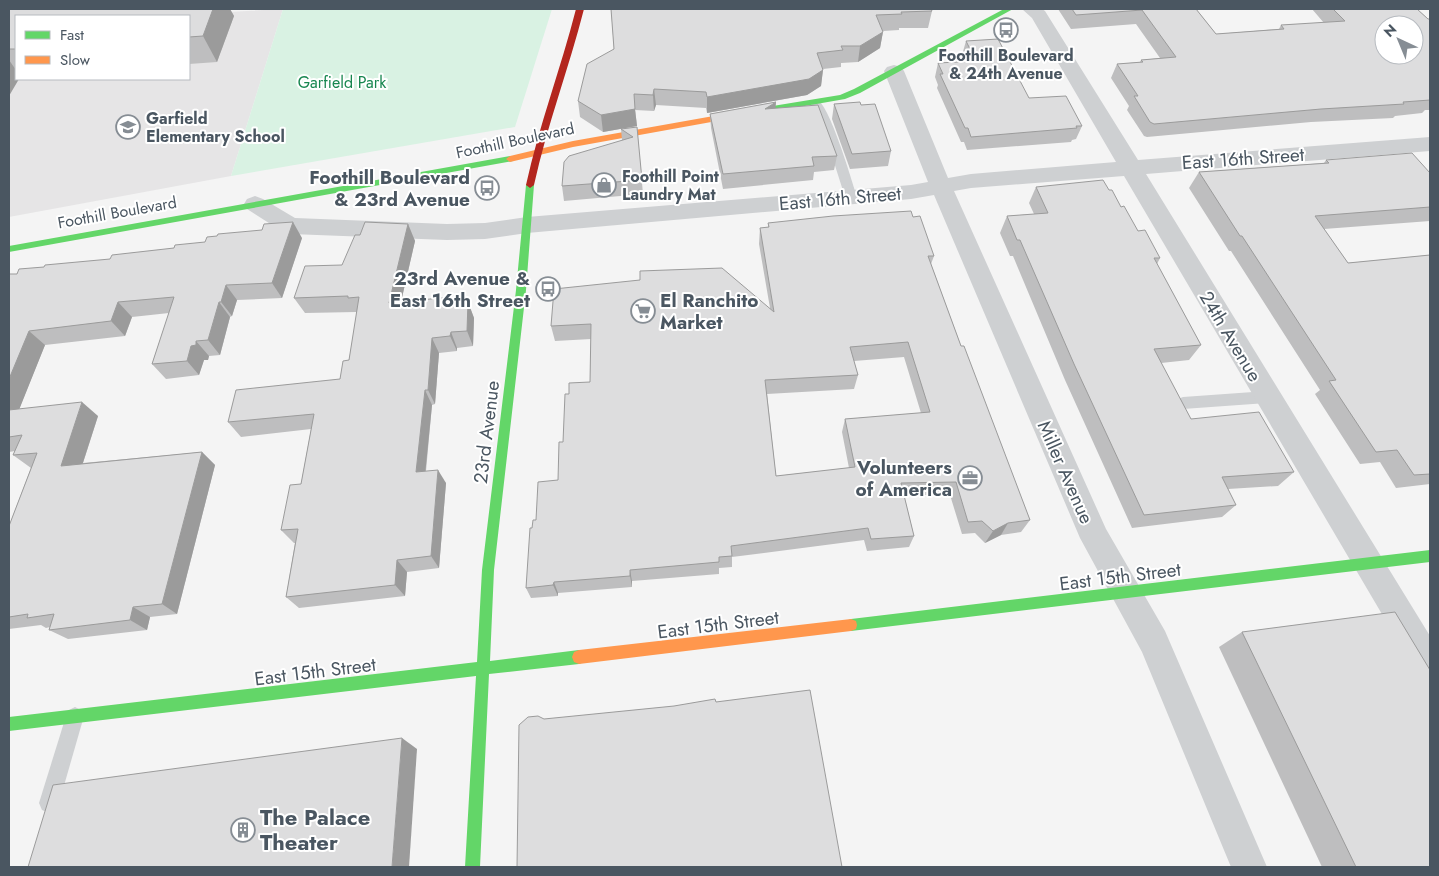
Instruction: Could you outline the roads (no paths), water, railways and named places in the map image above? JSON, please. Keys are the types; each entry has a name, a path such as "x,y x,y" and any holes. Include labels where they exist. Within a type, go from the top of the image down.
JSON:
{"street":[{"name":"23rd Avenue","path":"473,867 488,570 527,225 530,183 537,153 567,59 580,9"},
{"name":"Foothill Boulevard","path":"9,249 537,153 574,144 842,97 857,91 1009,9"},
{"name":"24th Avenue","path":"1031,9 1039,15 1131,166 1267,397 1430,666"},
{"name":"Miller Avenue","path":"894,71 941,187 1096,538 1154,642 1249,867"},
{"name":"East 16th Street","path":"254,204 291,226 447,232 485,231 527,225 911,192 971,181 1131,166 1428,147"},
{"name":"East 15th Street","path":"9,724 1430,556"}],"lane":[{"path":"816,102 831,134 851,197"},
{"path":"1183,403 1267,397"},
{"path":"45,821 75,716"}],"place":[{"name":"Foothill Boulevard & 24th Avenue","path":"1006,30"},
{"name":"Garfield Elementary School","path":"128,127"},
{"name":"Foothill Point Laundry Mat","path":"604,185"},
{"name":"Foothill Boulevard & 23rd Avenue","path":"487,188"},
{"name":"23rd Avenue & East 16th Street","path":"548,289"},
{"name":"El Ranchito Market","path":"643,311"},
{"name":"Volunteers of America","path":"970,478"},
{"name":"The Palace Theater","path":"243,830"}],"park label":[{"name":"Garfield Park","path":"342,82"}]}
